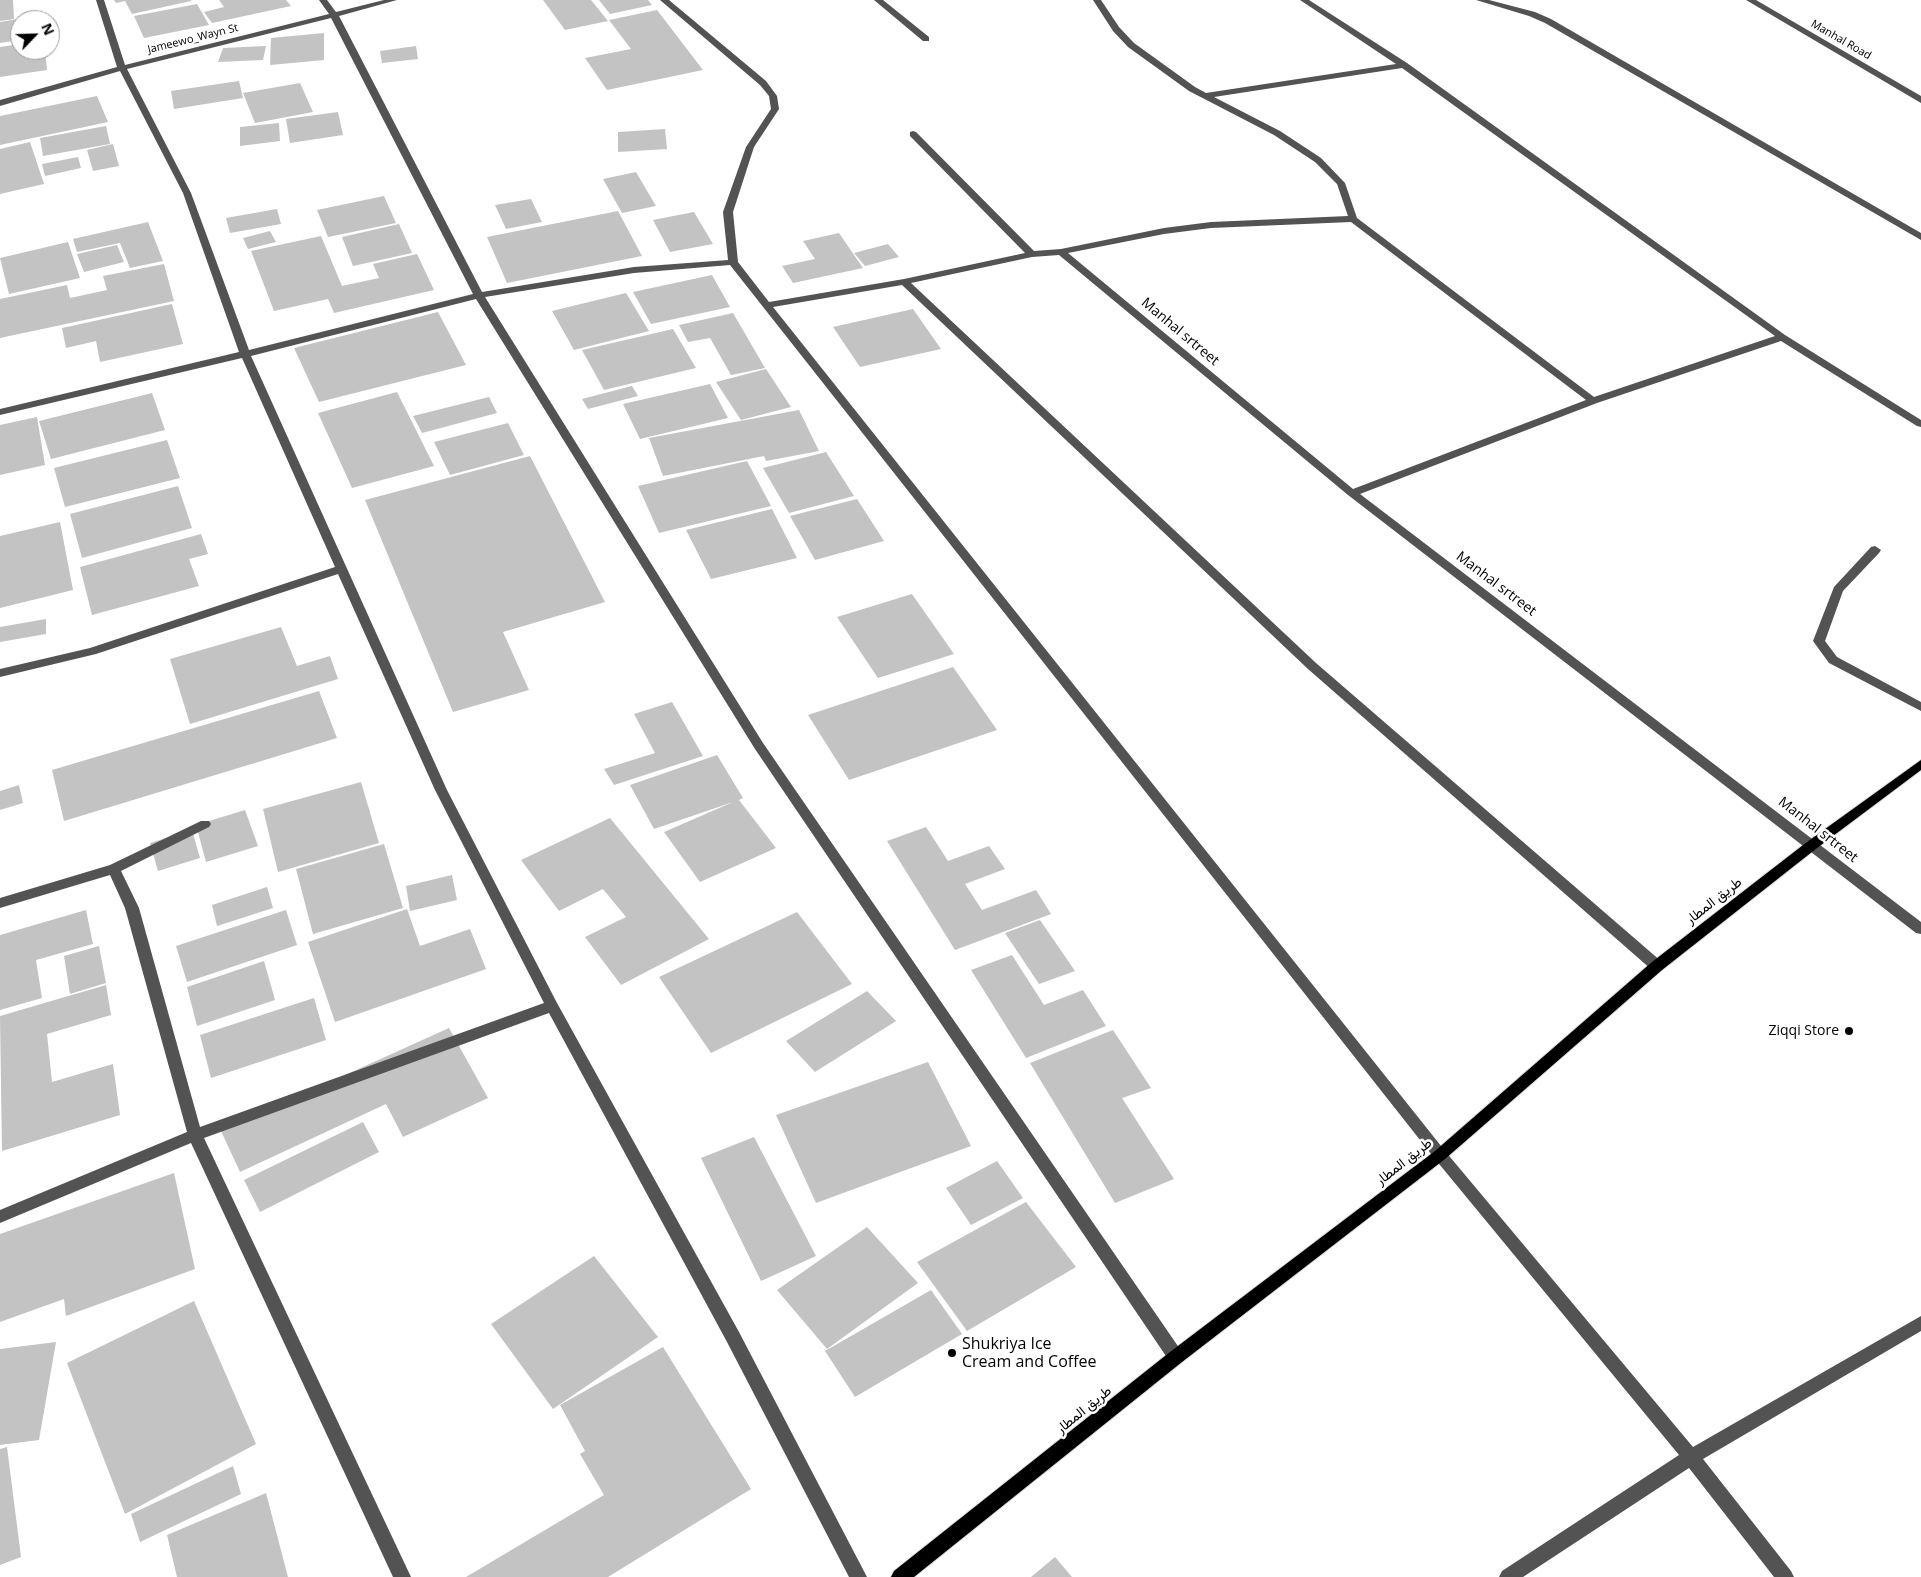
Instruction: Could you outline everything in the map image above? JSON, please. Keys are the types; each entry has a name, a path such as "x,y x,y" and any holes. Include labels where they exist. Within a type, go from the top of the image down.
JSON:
{"main road":[{"name":"طريق المطار","path":"900,1577 1176,1357 1440,1155 1657,966 1812,845 1921,764"}],"street":[{"path":"100,0 122,68 187,193 244,354 441,790 552,1006 733,1337 858,1577"},
{"path":"323,0 334,15 479,295 759,746 1176,1357"},
{"name":"Jameewo_Wayn St","path":"0,103 122,68 393,0"},
{"path":"664,0 763,83 773,96 775,109 750,147 728,212 733,262 1440,1155 1691,1457 1785,1577"},
{"path":"878,0 926,39"},
{"path":"1097,0 1116,29 1131,45 1204,96 1277,133 1318,160 1341,183 1353,219 1593,401"},
{"path":"1304,0 1404,65 1782,337 1921,424"},
{"path":"1480,0 1548,21 1921,237"},
{"name":"Manhal Road","path":"1750,0 1921,100"},
{"path":"1204,96 1404,65"},
{"path":"913,134 1032,254"},
{"path":"766,305 904,282 1032,254 1061,252 1164,231 1211,225 1353,219"},
{"name":"Manhal srtreet","path":"1061,252 1352,493 1921,929"},
{"path":"0,412 244,354 479,295 634,270 733,262"},
{"path":"904,282 1312,666 1657,966"},
{"path":"1352,493 1593,401 1782,337"},
{"path":"1875,550 1838,590 1819,641 1833,660 1921,707"},
{"path":"0,674 92,651 342,569"},
{"path":"0,903 114,869 205,824"},
{"path":"114,869 132,908 195,1135 402,1577"},
{"path":"0,1216 195,1135 552,1006"},
{"path":"1508,1577 1691,1457 1921,1323"}],"building":[{"path":"0,0 13,0 14,10 10,10 10,20 0,21"},
{"path":"114,0 191,1 132,14 125,1 116,3"},
{"path":"219,0 286,0 291,6 212,23 204,12 224,7"},
{"path":"543,0 591,0 608,21 565,30"},
{"path":"599,0 648,0 652,5 610,14"},
{"path":"197,4 209,25 144,38 134,16"},
{"path":"657,10 703,70 607,90 585,58 631,49 609,20"},
{"path":"10,20 10,42 0,43 0,22"},
{"path":"324,33 324,60 270,65 271,38"},
{"path":"10,46 10,60 46,60 47,70 0,77 0,47"},
{"path":"266,46 263,60 218,62 223,48"},
{"path":"416,46 418,59 382,63 380,51"},
{"path":"239,81 243,98 174,109 171,91"},
{"path":"300,83 313,112 255,123 243,93"},
{"path":"97,96 108,122 0,145 0,116"},
{"path":"338,112 343,135 290,143 286,119"},
{"path":"279,123 280,141 240,146 240,127"},
{"path":"106,126 110,144 43,156 40,138"},
{"path":"665,129 667,149 618,152 618,132"},
{"path":"30,142 44,184 0,194 0,149"},
{"path":"113,144 119,166 93,171 87,150"},
{"path":"78,157 81,168 45,176 42,164"},
{"path":"636,172 656,206 622,213 603,179"},
{"path":"384,196 396,223 328,237 317,210"},
{"path":"531,199 542,222 506,229 495,205"},
{"path":"277,209 281,224 230,233 226,218"},
{"path":"618,211 642,256 507,283 487,237"},
{"path":"694,212 713,244 670,252 653,220"},
{"path":"148,222 163,261 130,268 120,243 77,252 73,239"},
{"path":"399,224 412,253 353,266 342,237"},
{"path":"270,231 276,242 248,249 243,238"},
{"path":"839,233 863,268 793,283 782,266 815,259 803,241"},
{"path":"321,236 342,286 379,278 373,264 417,254 434,290 334,313 328,299 274,311 251,251"},
{"path":"68,242 80,278 9,294 0,258"},
{"path":"888,244 899,257 865,266 854,253"},
{"path":"117,245 124,262 84,272 77,254"},
{"path":"164,264 174,301 0,338 0,299 67,285 70,298 107,290 103,276"},
{"path":"712,275 730,307 651,324 633,292"},
{"path":"626,293 649,331 574,350 552,311"},
{"path":"172,304 183,344 100,362 96,341 66,348 62,328"},
{"path":"913,309 941,349 860,367 833,327"},
{"path":"438,312 466,365 319,402 294,348"},
{"path":"733,313 765,368 731,375 710,338 688,342 679,325"},
{"path":"673,329 696,368 604,390 582,350"},
{"path":"766,369 791,407 741,420 716,382"},
{"path":"710,384 728,418 640,439 623,404"},
{"path":"632,386 638,396 588,409 582,399"},
{"path":"397,392 434,466 352,488 318,413"},
{"path":"152,393 165,430 51,459 39,421"},
{"path":"489,397 497,413 422,433 413,416"},
{"path":"799,410 819,451 766,461 764,456 663,476 649,438"},
{"path":"37,417 45,465 0,475 0,425"},
{"path":"508,423 524,455 450,475 434,442"},
{"path":"167,440 180,478 65,507 54,468"},
{"path":"826,452 854,496 789,513 763,468"},
{"path":"530,456 605,602 503,632 529,690 453,712 365,500"},
{"path":"747,461 771,506 659,533 638,486"},
{"path":"178,486 192,528 82,558 70,514"},
{"path":"857,499 884,541 815,560 790,516"},
{"path":"772,509 797,558 711,579 686,530"},
{"path":"60,522 73,590 0,608 0,536"},
{"path":"201,534 208,554 189,559 199,586 92,615 80,567"},
{"path":"912,594 954,654 878,678 837,617"},
{"path":"46,619 46,634 0,642 0,627"},
{"path":"281,627 297,666 330,656 338,679 190,724 170,659"},
{"path":"953,667 997,730 849,780 808,715"},
{"path":"319,691 337,738 64,821 52,770"},
{"path":"672,702 703,756 614,785 604,769 655,753 634,714"},
{"path":"717,755 743,798 739,800 776,848 700,882 664,832 733,802 654,829 630,785"},
{"path":"361,782 379,843 278,872 263,809"},
{"path":"19,785 23,803 0,810 0,791"},
{"path":"245,810 258,846 206,862 196,825"},
{"path":"610,818 709,939 621,985 585,937 626,917 603,889 559,911 521,860"},
{"path":"926,827 948,861 989,846 1005,869 965,884 982,910 1036,890 1051,914 955,950 887,841"},
{"path":"192,830 200,858 158,871 150,843"},
{"path":"384,844 403,908 313,934 296,869"},
{"path":"452,875 457,900 410,911 406,886"},
{"path":"267,887 273,908 217,926 212,905"},
{"path":"407,909 420,946 470,929 486,969 335,1022 308,942"},
{"path":"86,910 93,944 36,960 42,998 0,1010 0,935"},
{"path":"286,910 297,945 187,982 176,946"},
{"path":"797,912 852,984 711,1053 659,977"},
{"path":"1040,920 1075,971 1039,984 1005,933"},
{"path":"99,946 106,983 70,994 64,956"},
{"path":"1012,955 1044,1005 1083,990 1106,1026 1026,1058 971,970"},
{"path":"264,961 275,1000 197,1026 187,987"},
{"path":"106,985 111,1015 47,1034 52,1082 113,1064 120,1115 2,1151 0,1016"},
{"path":"867,991 896,1021 815,1072 786,1041"},
{"path":"314,998 326,1040 211,1078 200,1035"},
{"path":"449,1028 488,1098 403,1137 386,1104 240,1172 221,1131"},
{"path":"1113,1030 1151,1088 1122,1098 1174,1179 1115,1203 1030,1063"},
{"path":"928,1062 971,1146 816,1203 776,1115"},
{"path":"363,1122 379,1152 260,1212 244,1180"},
{"path":"754,1137 816,1256 761,1281 701,1158"},
{"path":"997,1161 1023,1198 971,1225 946,1188"},
{"path":"174,1173 195,1269 66,1316 64,1299 0,1322 0,1234"},
{"path":"1026,1202 1076,1267 967,1331 917,1262"},
{"path":"867,1227 918,1283 827,1349 777,1290"},
{"path":"594,1256 658,1337 553,1409 491,1324"},
{"path":"931,1290 962,1334 855,1397 825,1351"},
{"path":"194,1301 256,1444 125,1514 67,1363"},
{"path":"56,1342 39,1440 0,1445 0,1349"},
{"path":"663,1347 751,1489 608,1577 466,1577 604,1495 580,1454 585,1451 560,1405"},
{"path":"7,1447 21,1557 0,1565 0,1449"},
{"path":"233,1466 241,1494 140,1542 131,1514"},
{"path":"266,1493 288,1577 177,1577 167,1535"},
{"path":"1055,1557 1072,1577 1031,1577"}],"place":[{"name":"Ziqqi Store","path":"1849,1031"},
{"name":"Shukriya Ice Cream and Coffee","path":"952,1353"}]}
